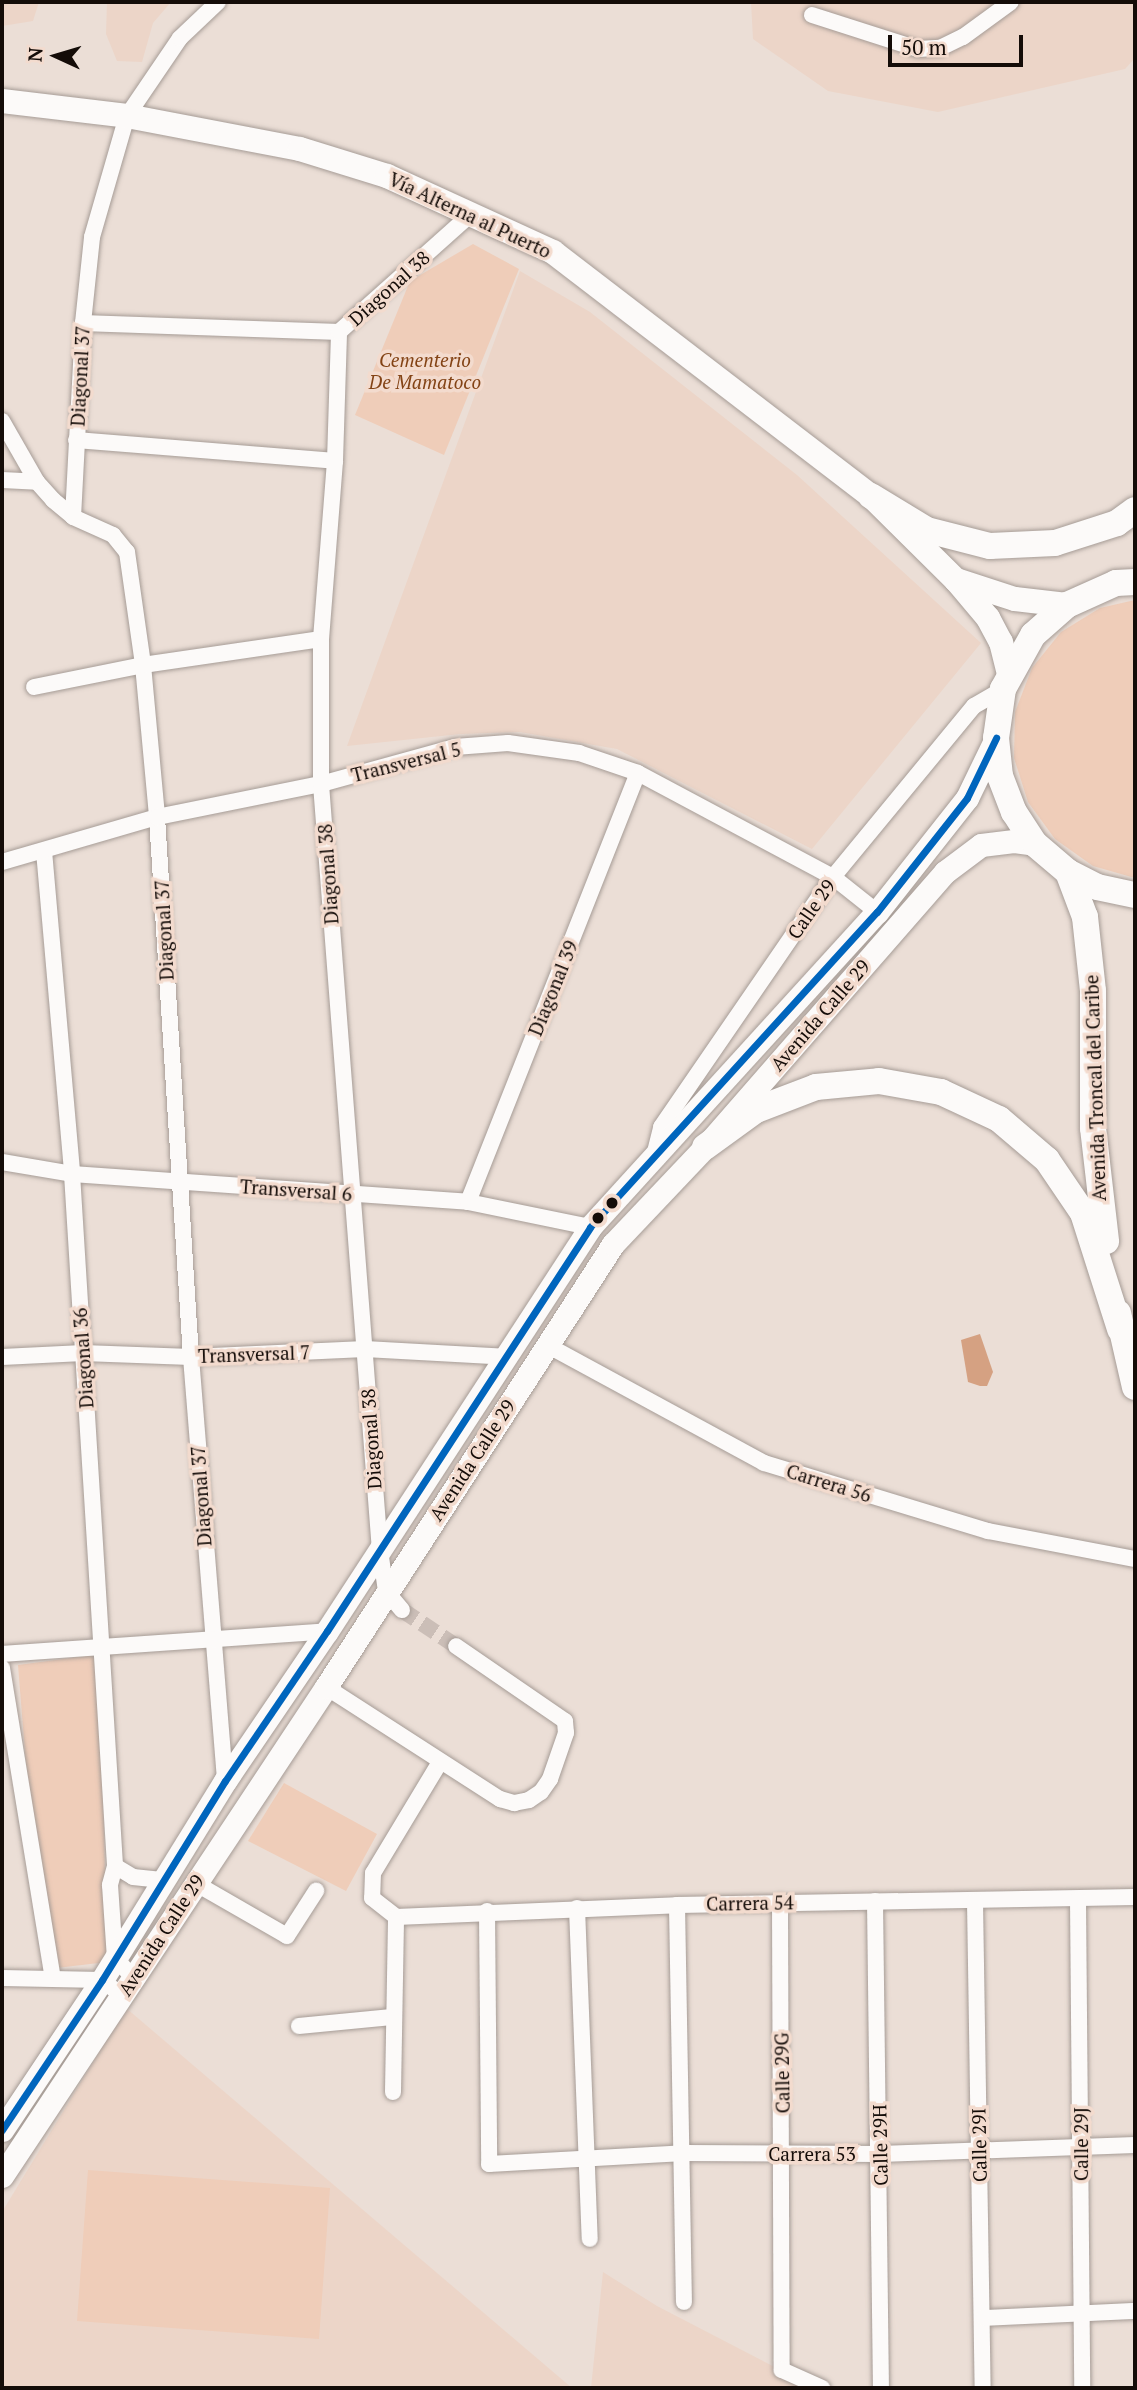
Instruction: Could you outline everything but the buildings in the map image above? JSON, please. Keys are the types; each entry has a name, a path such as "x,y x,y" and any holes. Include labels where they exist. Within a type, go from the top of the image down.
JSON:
{"highway":[{"path":"871,496 927,530 990,546 1055,543 1117,523 1135,510"},
{"path":"1129,577 1067,605 1033,635 1006,681 996,738 1000,776 1014,812 1035,844 1068,872 1097,887 1135,895"},
{"name":"Avenida Troncal del Caribe","path":"1068,872 1084,917 1093,990 1093,1128 1101,1211 1120,1329 1135,1387"},
{"path":"705,1147 757,1110 816,1087 879,1081 941,1092 999,1119 1047,1160 1083,1213 1120,1329"}],"main road":[{"name":"Vía Alterna al Puerto","path":"2,100 127,116 300,149 387,176 553,252 871,496 956,580 988,618 1001,642 1006,681"},
{"name":"Vía Alterna al Puerto","path":"956,580 1014,599 1067,605"},
{"name":"Avenida Calle 29","path":"2,2130 102,1980 225,1781 327,1631 590,1227 877,912 967,798 996,738"},
{"name":"Avenida Calle 29","path":"2,2176 326,1687 613,1244 705,1147 945,872 981,845 1014,841 1035,844"}],"street":[{"name":"Diagonal 37","path":"218,2 180,38 127,116 92,237 83,323 73,517 113,535 127,551 143,665 157,817 178,1181 211,1637 225,1781"},
{"path":"812,15 918,48 940,48 963,37 1011,2"},
{"name":"Diagonal 38","path":"386,1591 380,1550 321,784 321,639 334,461 339,332 472,214"},
{"path":"83,323 339,332"},
{"path":"2,421 37,482 73,517"},
{"path":"76,440 334,461"},
{"path":"2,480 37,482"},
{"path":"34,687 143,665 321,639"},
{"name":"Calle 29","path":"654,1156 661,1127 833,877 974,706 1006,681"},
{"name":"Transversal 5","path":"2,862 157,817 321,784 455,747 508,743 579,752 638,774 833,877 877,912"},
{"name":"Diagonal 39","path":"468,1202 638,774"},
{"name":"Diagonal 36","path":"44,851 72,1174 115,1866 110,1885 115,1958"},
{"name":"Transversal 6","path":"2,1162 72,1174 468,1202 590,1227"},
{"name":"Carrera 56","path":"547,1345 764,1464 988,1531 1135,1559"},
{"name":"Transversal 7","path":"2,1357 83,1353 191,1357 365,1349 507,1357"},
{"path":"386,1591 401,1611"},
{"path":"2,1654 211,1637 327,1631"},
{"path":"326,1687 500,1799 514,1803 528,1800 541,1792 550,1779 566,1733 565,1721 456,1646"},
{"path":"2,1668 53,1978"},
{"path":"393,2092 396,1917 372,1898 373,1873 440,1762"},
{"path":"115,1866 133,1877 162,1880"},
{"path":"195,1883 288,1936 316,1891"},
{"name":"Carrera 54","path":"396,1917 487,1911 780,1902 1079,1900 1135,1897"},
{"name":"Calle 29J","path":"1079,1900 1082,2388"},
{"name":"Calle 29H","path":"874,1901 880,2154 881,2388"},
{"name":"Calle 29I","path":"975,1901 984,2318 983,2388"},
{"name":"Calle 29G","path":"780,1902 782,2370 822,2388"},
{"path":"677,1905 684,2153 684,2302"},
{"path":"578,1908 590,2239"},
{"name":"Carrera 53","path":"487,1911 489,2164 684,2153 880,2154 1135,2145"},
{"path":"115,1958 127,1986"},
{"path":"2,1978 102,1980 127,1986"},
{"path":"299,2026 393,2017"},
{"path":"984,2318 1135,2311"}],"shaded area":[{"path":"2,2 39,2 33,21 2,26"},
{"path":"107,2 171,2 153,23 142,62 117,61 106,34"},
{"path":"751,2 1135,2 1135,58 1125,69 938,112 828,91 753,39"},
{"path":"520,271 590,312 797,475 981,643 812,849 617,749 520,732 460,734 347,746"},
{"path":"980,1334 993,1372 987,1386 968,1382 961,1340"},
{"path":"126,2008 572,2388 2,2388 2,2212"},
{"path":"603,2272 657,2306 815,2388 591,2388"}],"green space":[{"name":"Cementerio De Mamatoco","path":"473,244 519,269 444,455 355,415 410,281"},
{"path":"1135,600 1135,878 1093,866 1055,839 1028,802 1014,758 1015,712 1032,668 1061,632 1100,608"},
{"path":"100,1654 107,1962 56,1968 30,1814 18,1665"},
{"path":"284,1783 377,1834 346,1891 248,1841"},
{"path":"88,2170 330,2188 319,2339 77,2321"}],"tunnel":[{"path":"402,1610 456,1646"}],"transit line":[{"path":"2,2130 102,1980 225,1781 327,1631 590,1227 877,912 967,798 996,738"}]}
